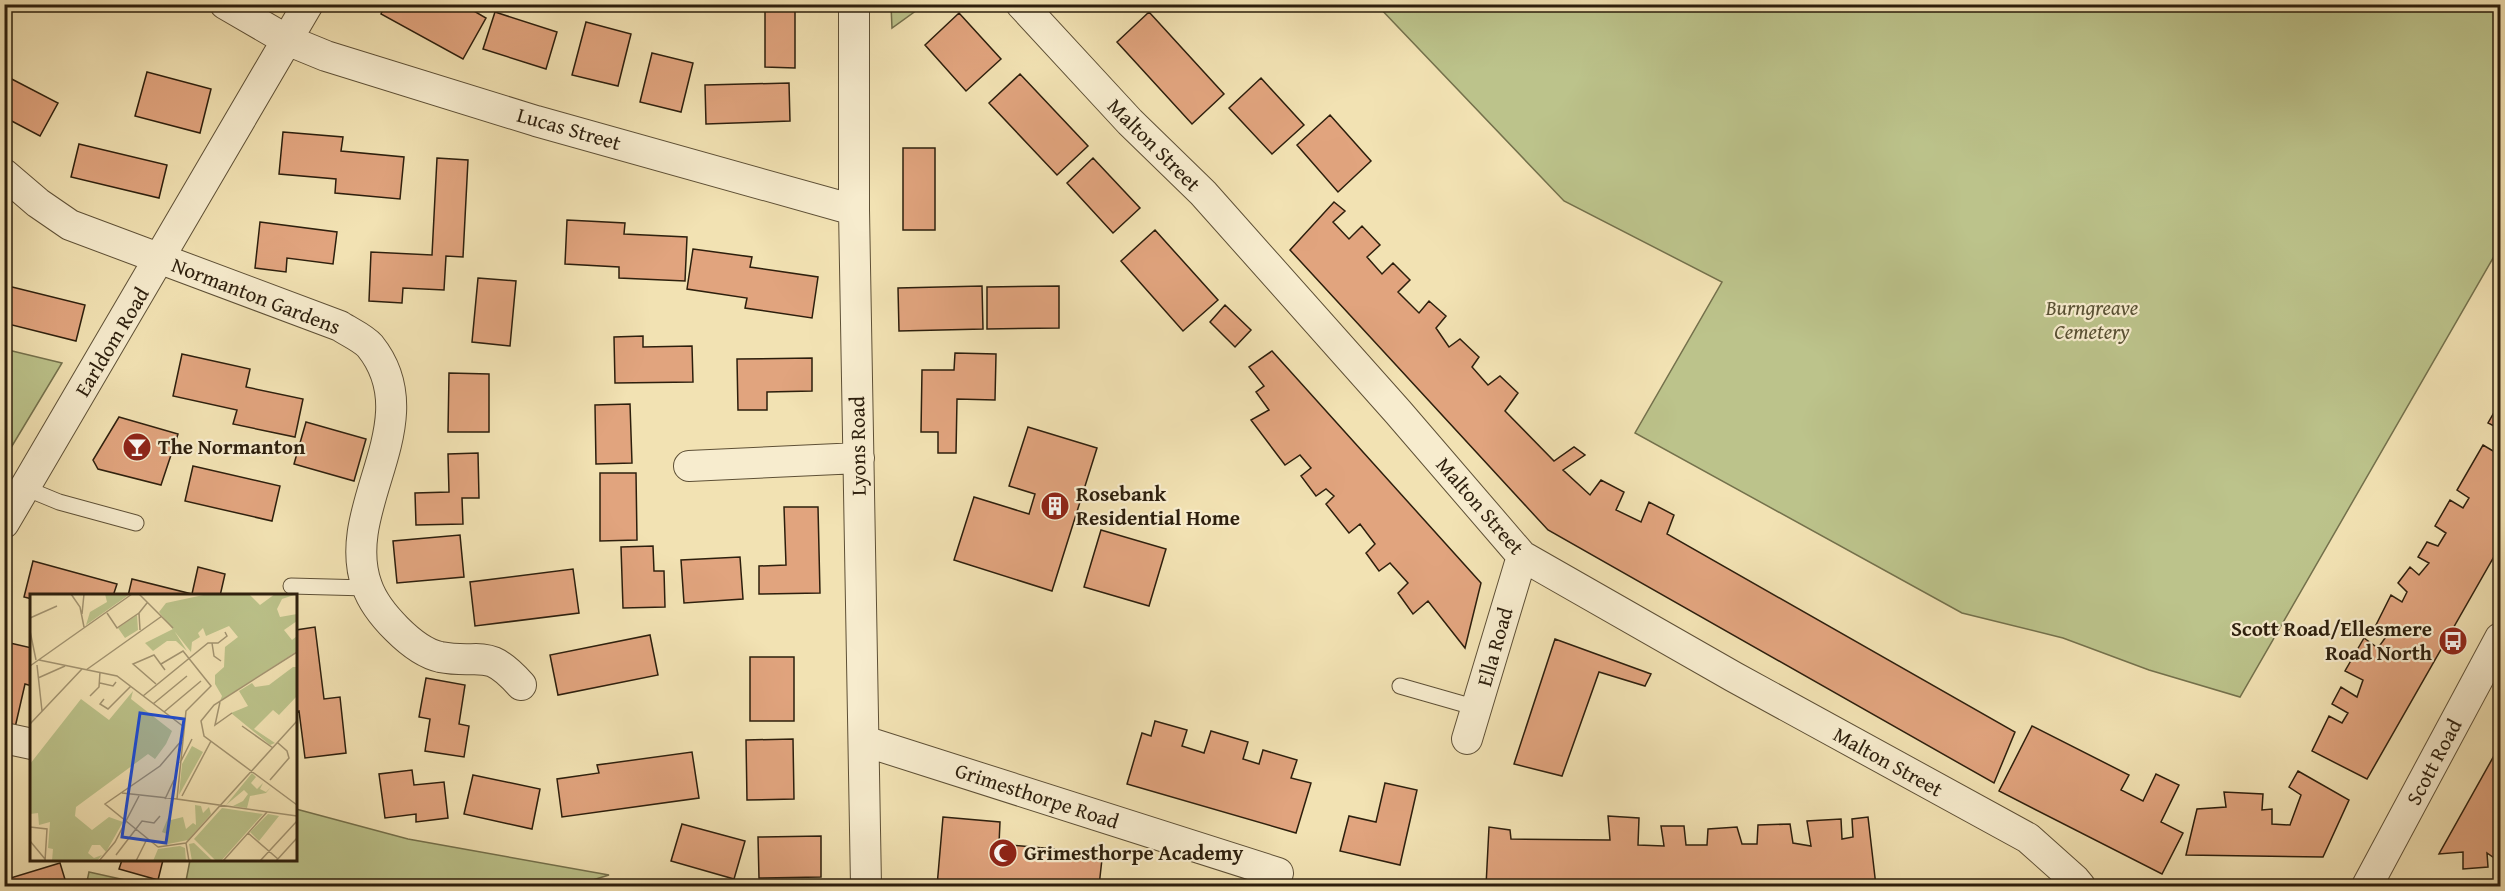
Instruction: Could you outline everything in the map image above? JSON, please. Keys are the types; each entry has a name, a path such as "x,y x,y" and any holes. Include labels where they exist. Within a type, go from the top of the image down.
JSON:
{"street":[{"name":"Lucas Street","path":"225,4 287,40 326,56 525,117 854,210"},
{"name":"Earldom Road","path":"4,523 15,484 160,260 308,4"},
{"name":"Lyons Road","path":"854,4 854,210 866,886"},
{"name":"Malton Street","path":"1021,4 1130,122 1203,193 1398,412 1522,556 1734,677 2028,838 2080,886"},
{"name":"Normanton Gardens","path":"4,174 38,203 70,225 340,326 369,344 383,367 392,396 388,441 361,534 361,562 367,588 385,616 413,644 439,657 489,659 507,670 521,686"},
{"path":"689,466 859,458"},
{"name":"Ella Road","path":"1467,739 1522,556"},
{"name":"Scott Road","path":"2367,886 2500,638"},
{"path":"4,738 30,744"},
{"name":"Grimesthorpe Road","path":"864,741 1278,873"}],"lane":[{"path":"15,484 59,502 136,523"},
{"path":"291,586 367,588"},
{"path":"1400,686 1477,708"}],"green space":[{"path":"891,4 924,5 892,28"},
{"name":"Burngreave Cemetery","path":"1377,5 2500,5 2500,246 2240,697 2149,670 2063,638 1962,613 1635,433 1722,282 1564,201"},
{"path":"4,349 62,363 12,446 5,444"},
{"path":"297,809 408,839 609,875 573,886 185,886 190,861 297,861"},
{"path":"89,872 152,886 86,886"}],"building":[{"path":"386,4 462,4 486,18 463,59 381,14"},
{"path":"765,4 795,4 795,68 765,67"},
{"path":"495,12 557,32 546,69 483,49"},
{"path":"1149,12 1224,94 1192,124 1117,42"},
{"path":"959,13 1001,59 966,91 925,45"},
{"path":"586,22 631,34 618,86 572,75"},
{"path":"652,53 693,63 681,112 640,102"},
{"path":"147,72 211,89 200,133 135,116"},
{"path":"1020,74 1088,146 1057,175 989,103"},
{"path":"4,75 58,103 40,136 4,117"},
{"path":"1261,78 1304,125 1272,154 1229,108"},
{"path":"789,83 790,121 706,124 705,85"},
{"path":"1330,115 1371,161 1338,192 1297,145"},
{"path":"283,132 343,137 341,151 404,157 400,199 335,193 336,179 279,174"},
{"path":"79,144 167,165 159,198 71,177"},
{"path":"903,148 935,148 935,230 903,230"},
{"path":"437,158 468,160 463,257 446,256 444,290 403,288 402,303 369,301 371,252 432,255"},
{"path":"1093,158 1140,208 1113,233 1067,183"},
{"path":"1334,202 1345,211 1333,222 1349,239 1362,226 1380,245 1367,257 1382,274 1393,263 1410,280 1398,292 1419,313 1429,301 1446,316 1436,328 1449,347 1460,339 1479,357 1472,367 1488,385 1500,376 1518,393 1505,411 1554,461 1574,447 1585,455 1563,470 1590,495 1601,480 1624,492 1616,510 1641,522 1649,502 1674,515 1667,534 2015,732 1994,783 1548,530 1290,250"},
{"path":"567,220 625,223 624,234 687,237 685,281 619,278 619,267 565,264"},
{"path":"260,222 337,232 333,264 287,258 286,272 255,268"},
{"path":"1155,230 1218,300 1183,331 1121,261"},
{"path":"693,249 752,257 750,267 818,277 812,318 745,308 747,298 687,289"},
{"path":"478,278 516,281 510,346 472,342"},
{"path":"4,285 85,305 76,341 4,323"},
{"path":"982,286 983,329 899,331 898,288"},
{"path":"1059,286 1059,328 987,329 987,287"},
{"path":"1225,305 1251,330 1235,347 1210,322"},
{"path":"643,336 643,347 692,346 693,382 615,383 614,337"},
{"path":"1272,351 1481,583 1465,648 1428,601 1413,614 1398,593 1408,583 1390,563 1379,571 1366,553 1375,544 1360,524 1349,533 1326,504 1334,496 1326,489 1316,496 1301,476 1311,468 1300,455 1285,465 1251,420 1269,410 1256,392 1264,386 1249,367"},
{"path":"955,353 996,354 995,400 957,399 956,453 938,453 938,432 921,432 922,370 954,370"},
{"path":"182,354 250,369 246,387 303,399 295,437 233,424 237,410 173,396"},
{"path":"812,358 812,391 767,392 767,410 738,410 737,359"},
{"path":"449,373 489,374 489,432 448,432"},
{"path":"2500,402 2500,429 2488,423"},
{"path":"630,404 632,463 596,464 595,405"},
{"name":"The Normanton","path":"119,417 178,434 161,485 98,469 93,460"},
{"path":"306,422 366,439 354,481 294,464"},
{"name":"Rosebank Residential Home","path":"1028,427 1097,448 1052,591 954,560 974,497 1029,514 1035,494 1009,486"},
{"path":"2483,445 2498,454 2500,449 2500,546 2367,779 2312,751 2329,716 2342,723 2348,713 2332,704 2341,687 2357,697 2363,680 2345,671 2364,638 2378,648 2388,634 2375,627 2391,595 2402,602 2407,592 2398,583 2410,567 2419,575 2429,563 2418,557 2427,542 2438,546 2446,533 2435,526 2450,500 2463,508 2469,498 2457,490"},
{"path":"478,453 479,498 462,498 463,524 416,525 415,493 449,492 448,454"},
{"path":"193,466 280,486 272,521 185,501"},
{"path":"600,473 636,473 637,540 600,541"},
{"path":"784,507 818,507 820,593 759,594 759,566 786,565"},
{"path":"1101,530 1166,549 1149,606 1084,587"},
{"path":"460,535 464,577 397,583 393,541"},
{"path":"653,546 654,571 664,571 665,607 623,608 621,547"},
{"path":"740,557 743,599 684,603 681,560"},
{"path":"33,561 117,584 114,594 30,594 30,598 24,597"},
{"path":"198,567 225,574 220,594 192,594"},
{"path":"573,569 579,613 475,626 470,582"},
{"path":"132,579 192,594 128,594"},
{"path":"315,627 324,699 340,697 346,753 305,758 299,711 297,712 297,630"},
{"path":"650,635 658,675 558,695 550,655"},
{"path":"1555,639 1651,674 1645,686 1599,672 1562,776 1514,764"},
{"path":"10,643 30,648 30,685 25,684 14,732 4,730 4,666"},
{"path":"750,657 794,657 794,721 750,721"},
{"path":"426,678 465,685 459,724 469,726 464,757 425,751 430,719 419,717"},
{"path":"1155,721 1187,730 1182,746 1204,753 1211,731 1248,742 1243,759 1259,764 1263,750 1297,760 1291,778 1311,783 1296,833 1127,784 1142,733 1151,736"},
{"path":"2032,726 2129,775 2121,790 2143,801 2156,774 2179,785 2161,822 2183,833 2162,874 1999,791"},
{"path":"793,739 794,799 747,800 746,740"},
{"path":"2500,745 2500,862 2487,853 2488,867 2463,869 2463,852 2439,854"},
{"path":"692,752 699,798 562,817 557,779 599,773 597,765"},
{"path":"412,770 414,785 444,782 448,818 416,822 416,814 385,818 379,774"},
{"path":"2298,771 2349,800 2323,857 2186,855 2197,809 2226,807 2224,792 2263,794 2262,810 2272,809 2272,824 2290,825 2301,795 2289,787"},
{"path":"473,775 540,789 532,829 464,814"},
{"path":"1385,783 1417,790 1400,865 1340,851 1349,816 1376,822"},
{"path":"1608,816 1639,818 1638,845 1664,846 1661,826 1684,826 1686,845 1707,845 1708,829 1737,827 1742,844 1757,844 1758,825 1790,824 1793,843 1811,846 1807,821 1841,819 1842,839 1853,837 1852,819 1868,817 1876,886 1486,886 1489,827 1510,830 1511,839 1610,840"},
{"name":"Grimesthorpe Academy","path":"943,817 1000,822 999,844 1066,850 1066,855 1102,859 1099,886 937,886"},
{"path":"682,824 745,841 734,879 671,861"},
{"path":"821,836 821,877 759,878 758,837"},
{"path":"122,861 163,861 158,880 119,869"},
{"path":"60,863 67,886 4,886 4,880"}],"place":[{"name":"The Normanton","path":"137,447"},
{"name":"Rosebank Residential Home","path":"1055,506"},
{"name":"Scott Road/Ellesmere Road North","path":"2453,641"},
{"name":"Grimesthorpe Academy","path":"1003,853"}]}
